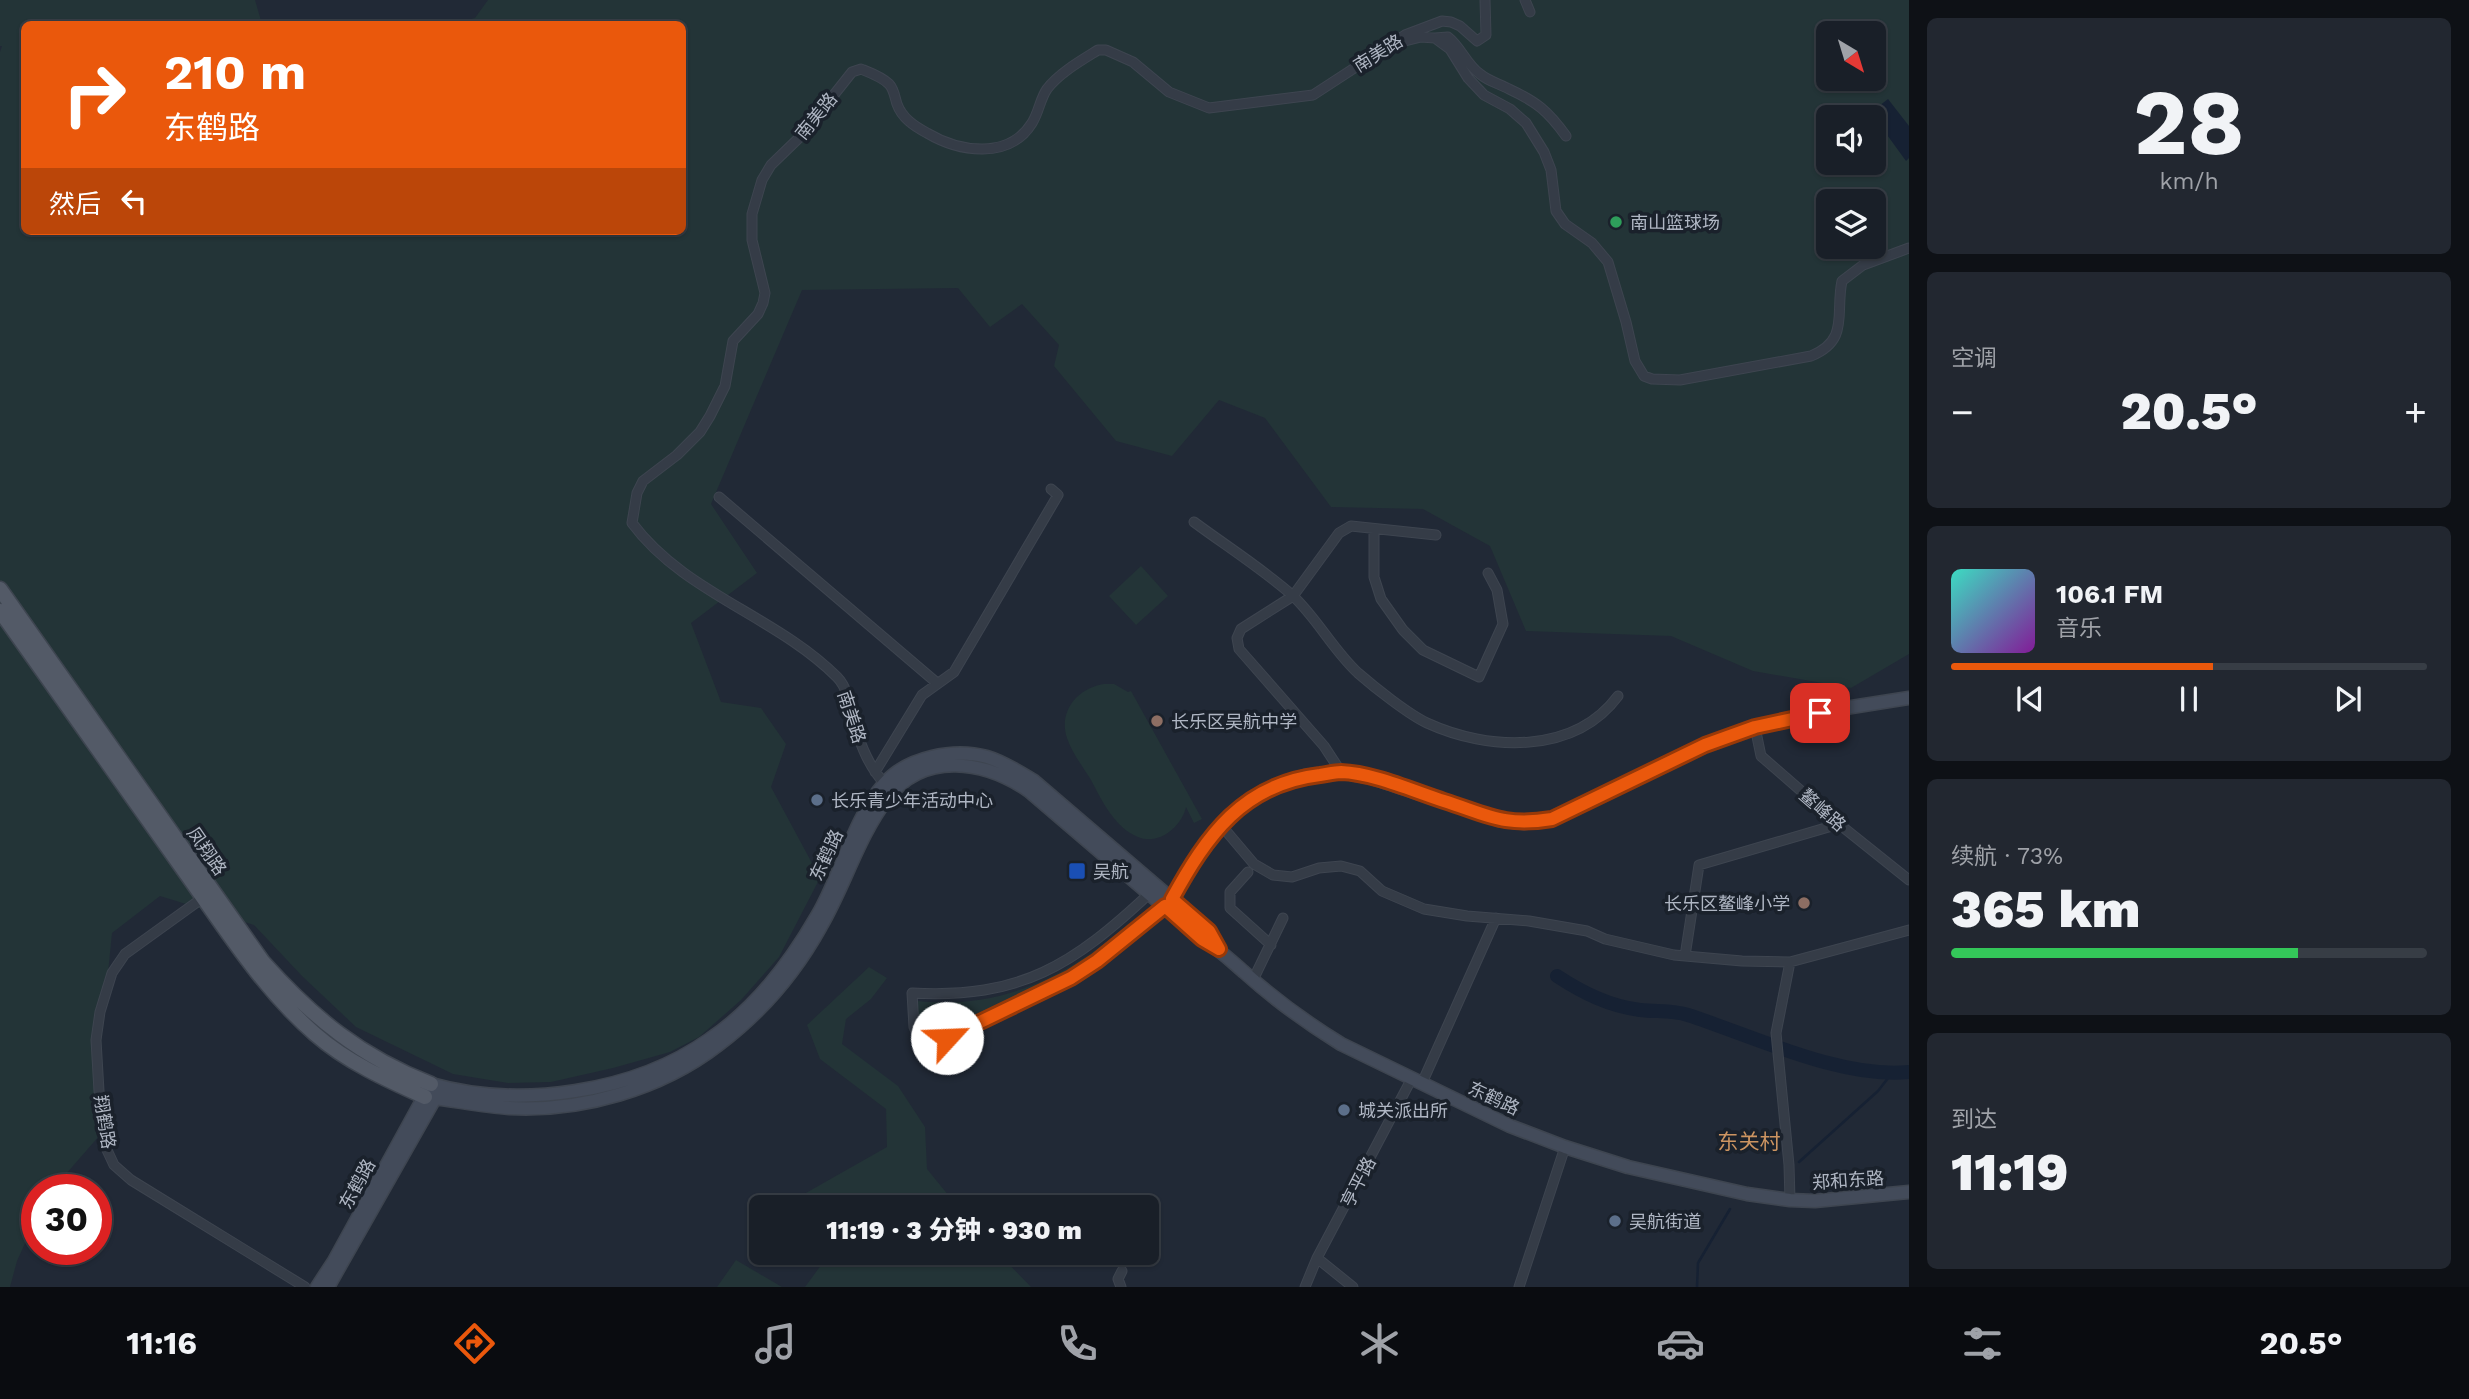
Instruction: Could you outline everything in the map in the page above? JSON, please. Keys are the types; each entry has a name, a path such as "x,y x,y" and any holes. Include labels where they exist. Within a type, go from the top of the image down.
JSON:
{"main road":[{"name":"凤翔路","path":"0,589 263,962 307,1009 357,1049 433,1092"},
{"name":"凤翔路","path":"0,611 264,982 316,1035 352,1061 433,1092"},
{"path":"1168,902 1221,825 1240,807 1271,788 1305,776 1341,772 1369,777 1499,820 1524,823 1552,819 1705,745 1755,727 1839,709 1909,698"},
{"name":"东鹤路","path":"433,1092 499,1096 563,1093 595,1087 658,1068 709,1040 750,1006 795,952 819,913 871,803 884,783 908,766 933,756 966,754 986,757 1010,766 1034,781 1168,902 1209,931 1219,949 1253,980 1341,1044 1510,1126 1565,1147 1628,1167 1708,1186 1790,1200"},
{"name":"东鹤路","path":"433,1092 510,1108 571,1104 637,1089 665,1077 716,1047 750,1018 794,970 821,926 860,845 888,797 917,775 935,768 962,764 1012,779 1045,803 1150,893 1168,902"},
{"name":"东鹤路","path":"328,1287 433,1092"},
{"name":"郑和东路","path":"1790,1200 1815,1201 1909,1192"},
{"name":"东鹤路","path":"317,1287 338,1264"}],"street":[{"name":"南美路","path":"884,783 864,754 847,696 838,678 802,649 686,575 640,534 632,523 636,493 643,481 677,455 700,432 710,416 724,386 733,341 758,314 763,303 765,293 752,240 752,214 762,180 771,165 802,135 852,72 862,69 890,85 902,115 912,124 951,144 985,150 1014,141 1032,124 1047,89 1098,50 1106,50 1133,62 1169,92 1209,108 1313,95 1422,27 1442,21 1451,22 1477,41 1482,40 1486,35 1485,0"},
{"path":"1525,0 1530,12"},
{"path":"1393,44 1421,37 1448,37 1457,44 1480,75 1520,94 1549,113 1566,136"},
{"path":"1435,38 1450,49 1475,87 1518,116 1537,138 1551,170 1556,211 1565,224 1592,243 1608,262 1635,360 1644,376 1652,379 1690,379 1811,356 1824,351 1831,346 1837,333 1842,281 1863,265 1909,248"},
{"path":"875,772 922,695 954,672 1058,495 1051,489"},
{"path":"719,497 937,683"},
{"path":"1194,522 1293,596 1357,672 1426,722 1462,736 1515,744 1547,741 1581,727 1608,709 1618,696"},
{"path":"1341,772 1324,746 1239,649 1237,638 1241,629 1293,596 1339,533 1351,526 1436,534"},
{"path":"1374,530 1374,577 1381,598 1403,630 1423,649 1479,677 1503,624 1497,590 1488,573"},
{"name":"鳌峰路","path":"1755,727 1761,756 1909,880"},
{"path":"1685,956 1699,865 1839,824"},
{"path":"1221,825 1254,864 1273,875 1292,877 1341,866 1360,871 1382,891 1424,909 1529,920 1587,931 1605,939 1685,956 1790,962 1909,930"},
{"path":"1248,872 1230,892 1230,908 1271,945"},
{"path":"1150,893 1091,944 1045,972 1009,986 986,991 958,995 912,993 914,1027 923,1049 1071,978 1097,961 1168,902"},
{"name":"翔鹤路","path":"204,897 125,954 112,973 100,1012 96,1040 107,1150 114,1165 131,1180 305,1287"},
{"path":"1253,980 1283,918"},
{"name":"亨平路","path":"1306,1287 1317,1258 1417,1081 1496,918"},
{"path":"1790,962 1776,1033 1790,1200"},
{"path":"1519,1287 1565,1147"},
{"path":"1317,1258 1353,1287"},
{"path":"1121,1287 1118,1279 1122,1271"}],"shaded area":[{"path":"0,0 255,0 261,21 21,21 21,235 686,235 686,21 464,21 475,18 488,0 1909,0 1909,654 1851,688 1753,671 1671,636 1526,631 1490,546 1423,509 1331,507 1265,418 1219,400 1172,456 1116,441 1054,366 1059,345 1022,304 990,327 958,288 802,290 711,504 757,573 691,623 721,702 761,708 786,744 771,787 820,878 779,957 741,1000 699,1037 670,1052 551,1082 508,1083 453,1074 356,1027 302,976 254,925 160,896 112,933 96,1094 100,1135 66,1174 21,1174 21,1252 10,1287 0,1287"},
{"path":"1141,566 1168,596 1136,625 1109,596"},
{"path":"1114,684 1131,691 1202,819 1194,823 1186,807 1175,827 1154,839 1146,839 1130,833 1110,813 1072,749 1065,728 1065,719 1072,702 1086,690"},
{"path":"1129,923 1108,944 1043,985 928,1040 922,1031 918,1017 918,1001 977,1000 1032,985 1083,959"},
{"path":"869,967 887,978 871,999 846,1019 842,1044 898,1086 925,1127 927,1169 948,1195 802,1195 887,1147 886,1109 820,1059 807,1025"},
{"path":"736,1260 782,1287 717,1287"},
{"path":"821,1265 1010,1265 1031,1287 805,1287"}],"water":[{"path":"1888,99 1909,126 1909,158 1906,161 1886,134 1886,105 1880,105"}],"waterway":[{"path":"1557,976 1607,1002 1640,1010 1688,1015 1826,1063 1855,1069 1909,1072"},
{"path":"1799,1162 1878,1091 1892,1073"},
{"path":"1697,1287 1698,1263 1730,1209"}],"place":[{"name":"南山篮球场","path":"1616,222"},
{"name":"长乐区吴航中学","path":"1157,721"},
{"name":"长乐青少年活动中心","path":"817,800"},
{"name":"吴航","path":"1077,871"},
{"name":"长乐区鳌峰小学","path":"1804,903"},
{"name":"城关派出所","path":"1344,1110"},
{"name":"吴航街道","path":"1615,1221"}],"district":[{"name":"东关村","path":"1749,1141"}],"route":[{"path":"947,1038 1071,978 1097,961 1165,906 1202,939 1219,949 1209,931 1172,899 1225,820 1259,794 1282,783 1305,776 1341,772 1369,777 1499,820 1524,823 1552,819 1705,745 1755,727 1820,713"}]}
